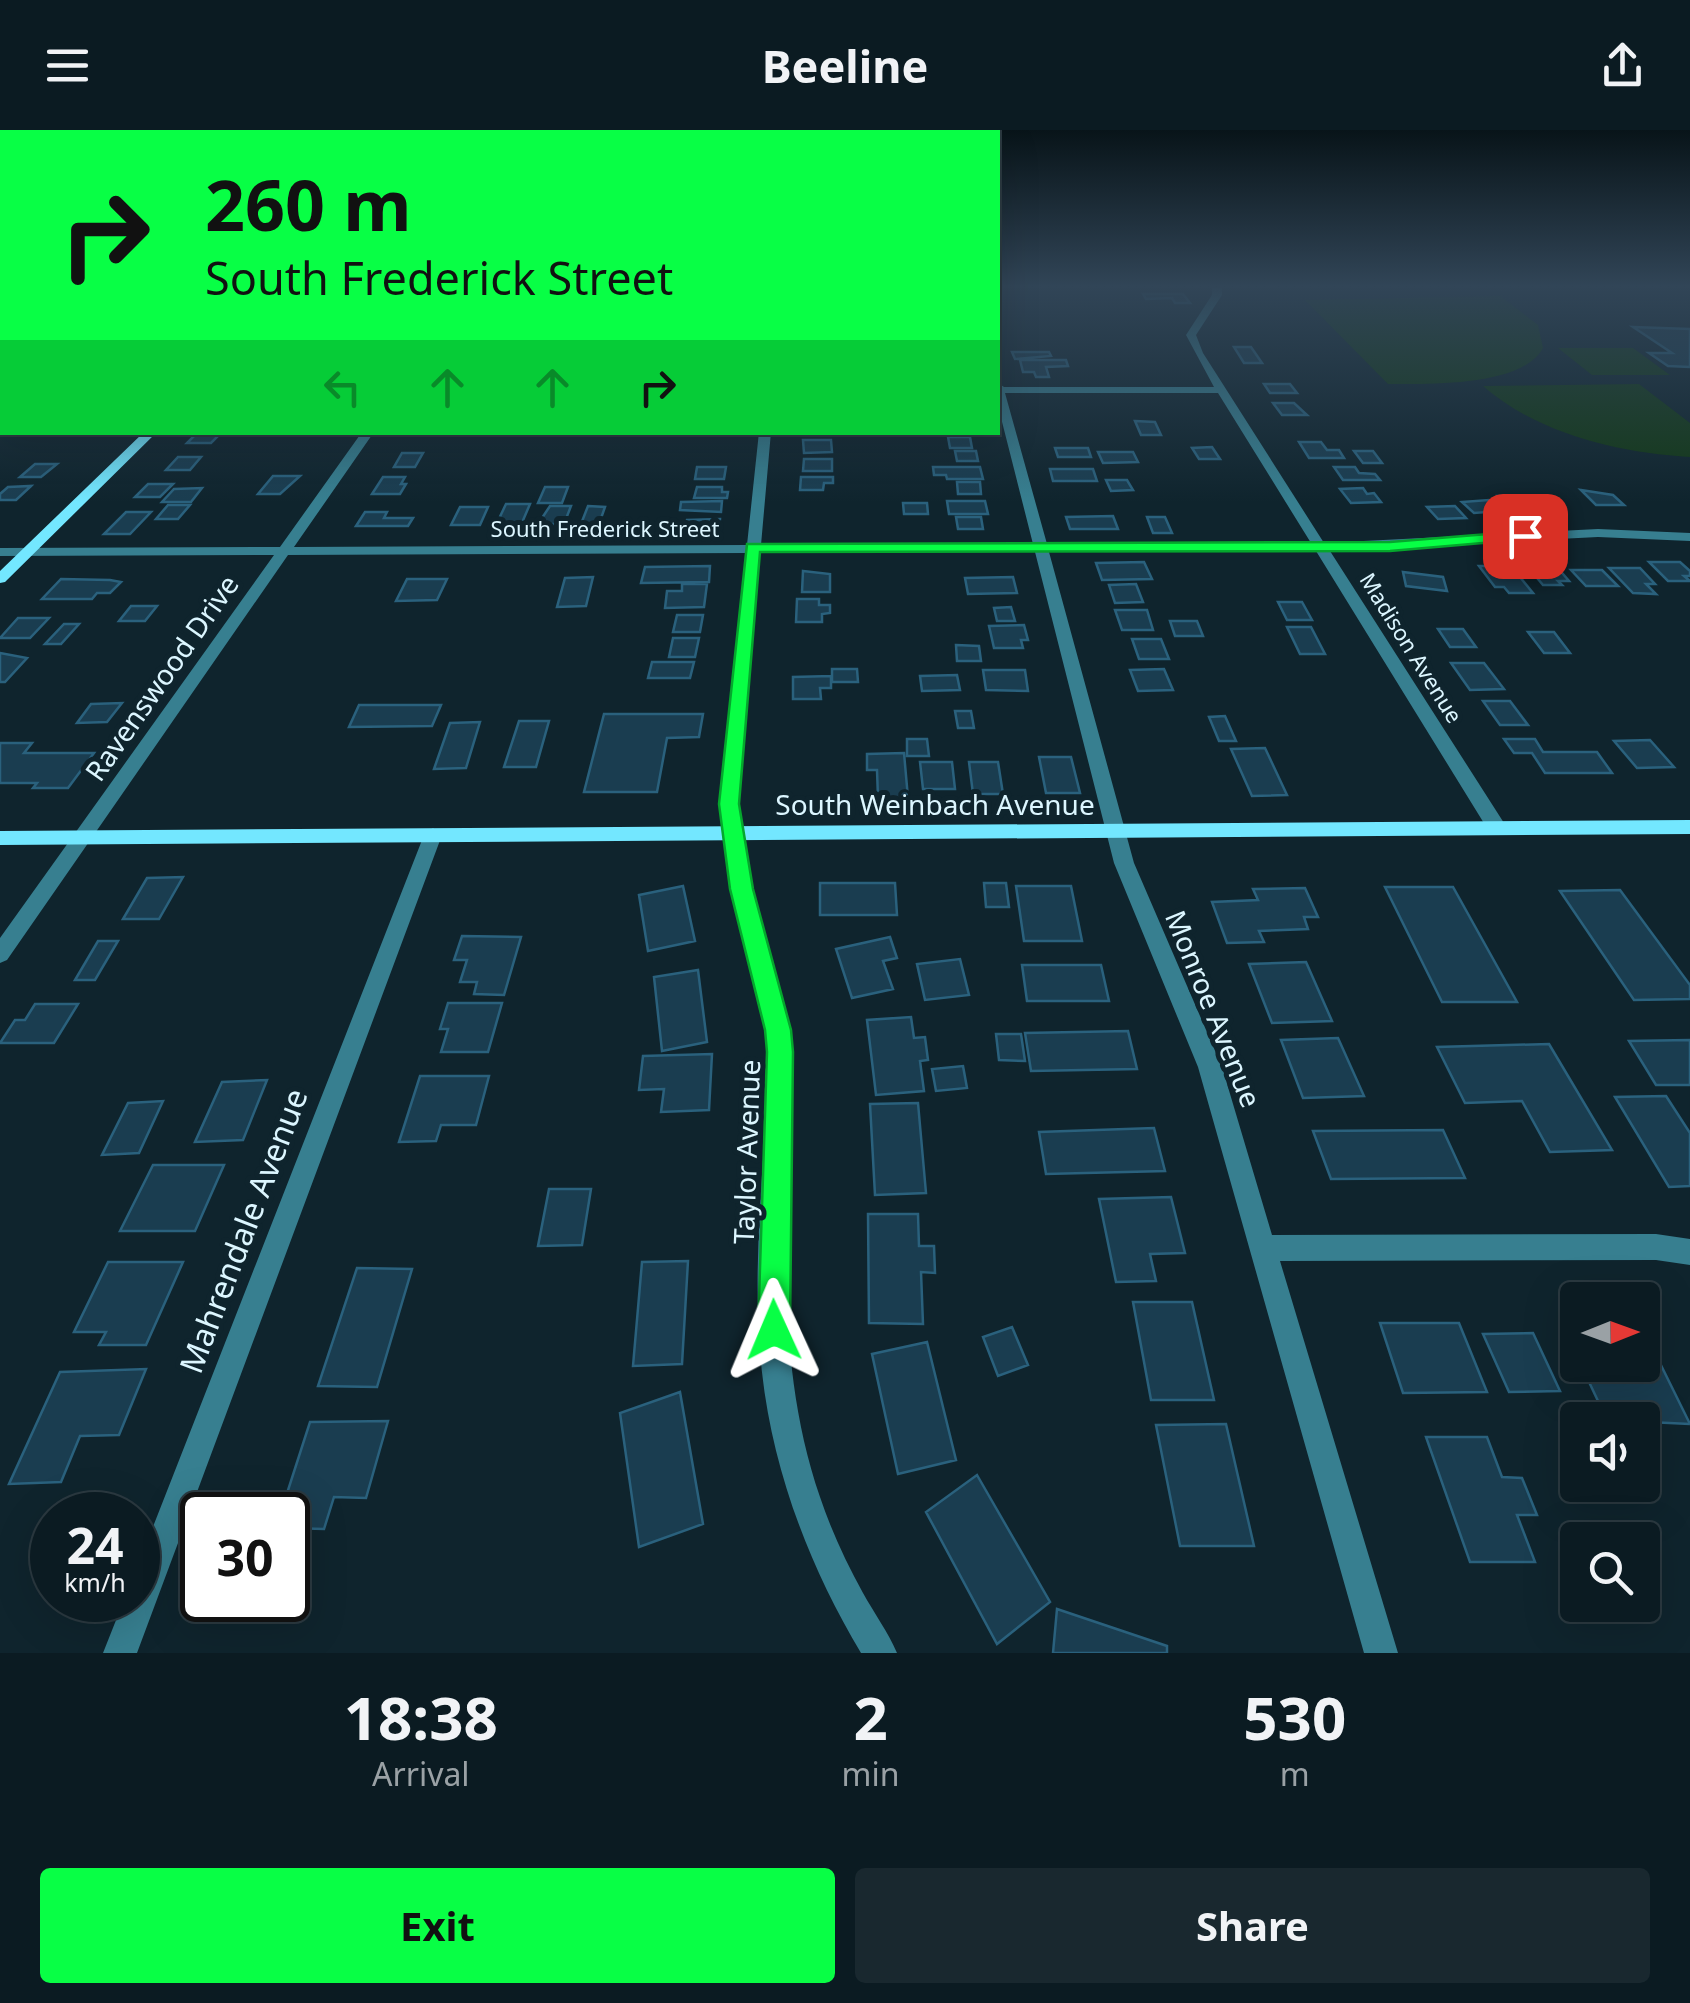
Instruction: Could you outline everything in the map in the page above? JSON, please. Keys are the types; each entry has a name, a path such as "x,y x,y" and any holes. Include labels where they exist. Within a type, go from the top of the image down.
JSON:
{"street":[{"name":"Madison Avenue","path":"1204,359 1497,828"},
{"path":"1000,388 1220,390"},
{"name":"Monroe Avenue","path":"1000,396 1139,904 1210,1067 1381,1653"},
{"path":"0,579 148,435"},
{"name":"Ravenswood Drive","path":"0,954 366,435"},
{"name":"Taylor Avenue","path":"765,435 729,804 731,834 780,1052 772,1300 778,1392 800,1483 834,1571 849,1604 880,1653"},
{"name":"South Frederick Street","path":"0,552 1320,547 1416,545 1570,532 1690,537"},
{"name":"South Weinbach Avenue","path":"0,838 1690,827"},
{"name":"Mahrendale Avenue","path":"120,1653 434,835"},
{"path":"1264,1248 1656,1247 1690,1252"}],"green space":[{"path":"1363,359 1534,359 1516,370 1473,381 1388,384"},
{"path":"1572,359 1648,359 1670,375 1592,375"},
{"path":"1639,384 1690,423 1690,457 1635,451 1580,438 1529,417 1483,386"}],"building":[{"path":"1242,359 1259,359 1262,363 1244,363"},
{"path":"1658,359 1690,359 1690,367 1668,366"},
{"path":"1020,360 1066,360 1068,366 1046,367 1049,377 1036,377 1034,372 1023,372"},
{"path":"1264,384 1290,384 1297,393 1270,393"},
{"path":"1273,403 1294,403 1307,415 1282,415"},
{"path":"1135,421 1155,422 1161,435 1141,435"},
{"path":"195,435 219,435 211,443 187,443"},
{"path":"948,437 970,437 972,448 950,448"},
{"path":"803,440 831,440 832,452 804,453"},
{"path":"1299,442 1321,442 1327,450 1339,450 1344,458 1309,458"},
{"path":"1212,447 1220,459 1199,459 1192,448"},
{"path":"1055,448 1088,448 1091,457 1058,457"},
{"path":"955,451 976,451 978,461 957,461"},
{"path":"1354,451 1373,451 1382,463 1363,463"},
{"path":"1098,452 1133,452 1138,462 1103,463"},
{"path":"402,453 423,453 415,467 394,467"},
{"path":"178,457 201,457 190,470 166,470"},
{"path":"804,459 832,459 832,471 803,471"},
{"path":"35,464 57,464 41,477 20,477"},
{"path":"697,467 726,467 724,479 695,479"},
{"path":"933,467 980,467 983,479 947,479 946,475 934,475"},
{"path":"1334,467 1355,467 1359,473 1375,474 1380,480 1343,480"},
{"path":"1050,469 1093,469 1097,481 1053,481"},
{"path":"273,476 300,476 280,494 258,494"},
{"path":"383,477 405,477 400,494 372,494"},
{"path":"801,477 833,477 833,483 824,483 823,490 800,490"},
{"path":"1106,480 1127,480 1133,490 1111,491"},
{"path":"957,482 980,482 981,494 958,494"},
{"path":"148,484 173,484 160,497 135,497"},
{"path":"31,486 16,500 0,500 0,494 8,487"},
{"path":"545,487 568,487 562,503 538,503"},
{"path":"697,487 722,487 722,492 728,492 727,498 694,498"},
{"path":"202,488 191,502 162,502 174,489"},
{"path":"1363,488 1381,502 1351,503 1340,489"},
{"path":"1581,490 1613,495 1624,505 1596,505"},
{"path":"1498,496 1526,496 1538,507 1509,508"},
{"path":"1489,500 1501,511 1474,513 1462,502"},
{"path":"722,501 721,512 680,510 681,502"},
{"path":"947,501 985,501 988,514 949,514"},
{"path":"903,503 927,503 928,514 904,514"},
{"path":"506,504 530,504 521,525 496,525"},
{"path":"168,505 190,505 178,519 156,519"},
{"path":"550,506 571,506 564,524 538,524"},
{"path":"588,506 605,507 599,524 581,524"},
{"path":"1455,506 1466,518 1438,519 1427,507"},
{"path":"460,507 488,507 480,525 451,525"},
{"path":"126,512 151,512 130,534 104,534"},
{"path":"365,512 387,512 384,518 413,518 408,526 356,526"},
{"path":"1113,516 1118,529 1070,529 1066,517"},
{"path":"956,517 981,517 983,529 958,529"},
{"path":"1147,517 1165,517 1172,533 1153,533"},
{"path":"720,519 719,531 685,531 687,520"},
{"path":"1144,562 1152,579 1102,580 1096,563"},
{"path":"1649,562 1680,562 1690,571 1690,576 1684,576 1690,581 1668,581"},
{"path":"710,566 709,582 641,583 645,567"},
{"path":"1479,566 1511,566 1533,593 1509,593 1504,587 1495,587"},
{"path":"1528,567 1557,567 1569,581 1543,585"},
{"path":"1609,568 1640,568 1655,584 1646,584 1656,594 1633,593"},
{"path":"1571,570 1602,570 1618,586 1586,586"},
{"path":"803,571 830,574 830,592 802,592"},
{"path":"1403,572 1443,577 1447,591 1406,586"},
{"path":"593,577 586,606 557,607 565,578"},
{"path":"1013,577 1017,593 968,594 965,578"},
{"path":"61,579 121,582 110,593 97,593 92,599 42,599"},
{"path":"407,579 447,579 437,600 396,601"},
{"path":"682,584 707,584 704,607 665,608 667,591 682,591"},
{"path":"1136,584 1143,602 1115,603 1109,585"},
{"path":"797,599 819,599 819,605 830,605 830,613 822,614 822,622 796,622"},
{"path":"1278,602 1302,602 1312,620 1287,620"},
{"path":"131,606 157,606 145,621 119,621"},
{"path":"1011,607 1015,621 997,621 994,608"},
{"path":"1115,610 1147,610 1153,630 1122,630"},
{"path":"677,615 703,615 700,632 673,632"},
{"path":"18,618 49,618 30,638 0,638"},
{"path":"1170,621 1197,621 1203,636 1175,636"},
{"path":"64,624 79,624 61,644 45,644"},
{"path":"1024,625 1028,640 1021,640 1023,648 994,648 989,626"},
{"path":"1287,627 1311,627 1325,654 1300,654"},
{"path":"1438,629 1463,629 1476,647 1450,647"},
{"path":"1528,632 1554,632 1570,653 1544,653"},
{"path":"673,638 699,638 695,657 669,657"},
{"path":"1132,639 1161,639 1169,659 1139,659"},
{"path":"956,645 979,646 981,661 957,661"},
{"path":"0,653 27,658 5,682 0,682"},
{"path":"652,662 694,662 690,678 648,678"},
{"path":"1451,663 1484,663 1504,689 1470,690"},
{"path":"832,669 857,669 858,682 832,682"},
{"path":"1164,669 1173,690 1138,691 1130,670"},
{"path":"983,670 1025,670 1028,691 986,690"},
{"path":"957,675 960,690 922,691 920,676"},
{"path":"831,676 831,688 820,688 821,699 793,699 793,677"},
{"path":"1483,701 1510,701 1528,725 1500,725"},
{"path":"122,703 107,722 77,723 91,704"},
{"path":"359,705 441,705 432,726 349,727"},
{"path":"955,711 971,711 974,728 958,728"},
{"path":"604,714 703,714 699,737 667,738 657,792 584,792"},
{"path":"1225,716 1236,741 1219,741 1209,717"},
{"path":"519,721 549,721 536,767 504,767"},
{"path":"480,722 466,768 434,769 450,723"},
{"path":"907,739 927,739 929,756 907,756"},
{"path":"1504,739 1535,739 1543,752 1597,752 1612,773 1545,773 1532,753 1514,753"},
{"path":"1650,740 1674,767 1637,768 1614,741"},
{"path":"0,743 32,743 24,753 94,753 68,788 33,788 37,783 0,783"},
{"path":"1265,748 1287,795 1252,796 1231,749"},
{"path":"904,753 908,798 878,798 877,770 867,770 867,754"},
{"path":"1039,757 1071,757 1080,793 1046,793"},
{"path":"920,762 952,762 955,789 923,789"},
{"path":"969,762 998,762 1003,794 973,794"},
{"path":"183,877 159,919 123,919 147,878"},
{"path":"820,883 895,883 897,915 820,915"},
{"path":"984,883 1006,883 1009,907 986,907"},
{"path":"683,886 695,941 648,951 639,895"},
{"path":"1016,886 1071,886 1082,941 1024,941"},
{"path":"1385,887 1453,887 1517,1002 1442,1002"},
{"path":"1305,888 1318,917 1304,917 1308,929 1259,931 1264,942 1227,943 1212,902 1258,900 1253,889"},
{"path":"1620,890 1690,985 1690,999 1634,1000 1560,891"},
{"path":"462,936 521,937 504,995 474,994 477,982 460,982 467,960 454,960"},
{"path":"890,937 897,958 883,961 893,989 852,998 836,949"},
{"path":"98,941 118,941 95,980 75,980"},
{"path":"960,959 969,995 925,1000 917,964"},
{"path":"1306,962 1332,1021 1272,1023 1249,964"},
{"path":"1022,965 1101,965 1109,1001 1027,1001"},
{"path":"698,970 707,1042 662,1051 654,977"},
{"path":"448,1003 502,1003 488,1052 441,1052 448,1029 440,1029"},
{"path":"35,1004 78,1004 54,1043 0,1043 15,1020 25,1020"},
{"path":"911,1017 914,1038 925,1037 928,1060 920,1061 924,1091 876,1095 867,1020"},
{"path":"1128,1031 1137,1069 1031,1071 1025,1033"},
{"path":"996,1034 1021,1034 1025,1061 999,1060"},
{"path":"1338,1038 1364,1096 1303,1098 1281,1040"},
{"path":"1690,1040 1690,1085 1656,1085 1629,1041"},
{"path":"1549,1044 1612,1150 1550,1152 1522,1101 1465,1103 1437,1047"},
{"path":"712,1054 709,1110 661,1112 664,1089 639,1090 643,1056"},
{"path":"963,1066 967,1088 936,1091 932,1069"},
{"path":"420,1076 489,1076 476,1125 441,1125 436,1141 399,1142"},
{"path":"267,1080 243,1140 195,1142 222,1082"},
{"path":"1666,1096 1690,1133 1690,1186 1669,1187 1615,1097"},
{"path":"163,1101 139,1153 102,1155 128,1103"},
{"path":"918,1103 926,1193 875,1195 870,1104"},
{"path":"1154,1128 1165,1171 1046,1174 1039,1132"},
{"path":"1443,1130 1465,1178 1331,1179 1313,1131"},
{"path":"153,1165 224,1165 195,1231 120,1231"},
{"path":"549,1189 591,1189 582,1245 538,1246"},
{"path":"1171,1197 1185,1253 1150,1254 1156,1281 1116,1282 1099,1199"},
{"path":"868,1214 918,1214 919,1246 934,1246 935,1273 921,1272 923,1324 869,1323"},
{"path":"688,1261 682,1364 633,1366 642,1262"},
{"path":"108,1262 183,1262 146,1345 99,1345 106,1332 74,1332"},
{"path":"357,1268 412,1269 377,1387 318,1386"},
{"path":"1133,1302 1192,1302 1214,1400 1151,1400"},
{"path":"1380,1323 1459,1323 1487,1392 1403,1393"},
{"path":"1012,1327 1028,1365 998,1376 983,1337"},
{"path":"1533,1333 1560,1391 1509,1392 1483,1334"},
{"path":"927,1342 956,1460 898,1474 872,1354"},
{"path":"1660,1363 1690,1424 1660,1423 1660,1402 1598,1402 1589,1382 1660,1382"},
{"path":"146,1369 119,1435 80,1436 61,1482 9,1484 60,1372"},
{"path":"680,1392 703,1524 639,1547 620,1413"},
{"path":"388,1421 366,1498 334,1497 324,1529 310,1529 310,1492 287,1492 310,1422"},
{"path":"1226,1424 1254,1546 1180,1546 1156,1425"},
{"path":"1426,1437 1487,1437 1502,1477 1522,1478 1537,1515 1517,1515 1535,1562 1470,1562"},
{"path":"977,1475 1050,1602 997,1644 926,1512"},
{"path":"1057,1609 1167,1646 1167,1653 1053,1653"}],"route":[{"path":"774,1330 780,1052 778,1030 741,889 729,804 753,548 1390,546 1525,536"}]}
